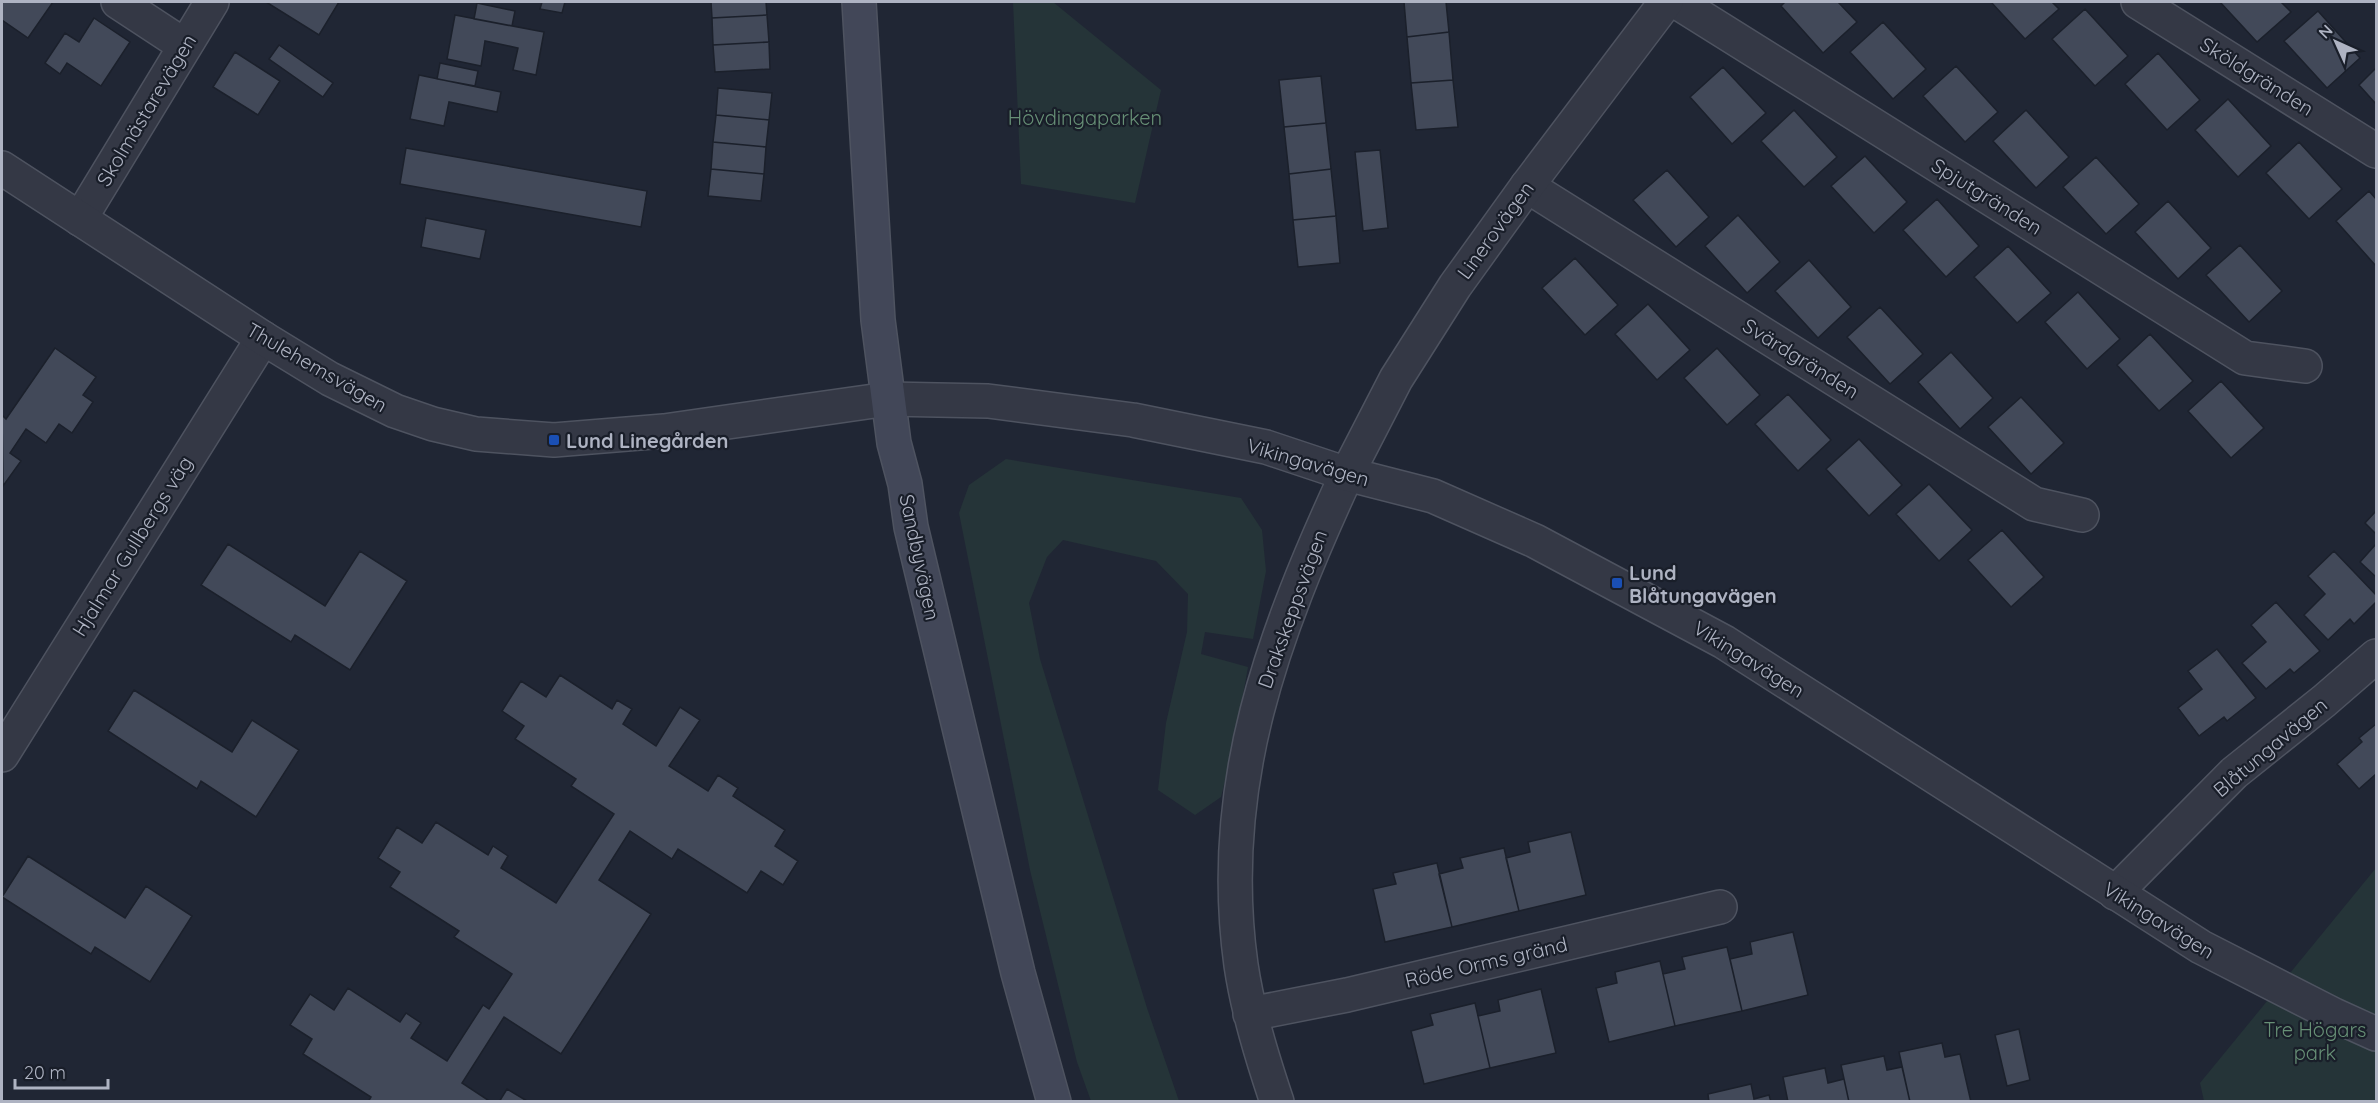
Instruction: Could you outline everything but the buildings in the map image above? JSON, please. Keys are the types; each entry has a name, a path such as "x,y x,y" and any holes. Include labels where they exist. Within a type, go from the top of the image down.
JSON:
{"main road":[{"name":"Sandbyvägen","path":"859,2 878,320 894,442 905,484 911,526 1018,973 1054,1101"}],"street":[{"path":"117,2 185,46"},
{"name":"Skolmästarevägen","path":"80,219 212,2"},
{"name":"Linerovägen","path":"1347,474 1396,379 1455,286 1527,186 1666,2"},
{"name":"Spjutgränden","path":"1677,2 2245,358 2305,366"},
{"name":"Sköldgränden","path":"2139,2 2376,151"},
{"name":"Thulehemsvägen","path":"2,168 330,379 395,411 433,424 476,434 554,440 664,431 888,399"},
{"name":"Svärdgränden","path":"1527,186 2034,504 2082,515"},
{"name":"Hjalmar Gullbergs väg","path":"2,755 263,338"},
{"name":"Vikingavägen","path":"888,399 988,401 1133,420 1266,447 1347,474 1433,496 1482,516 1637,594 1724,642 2200,947 2376,1034"},
{"name":"Drakskeppsvägen","path":"1277,1101 1250,1014 1241,966 1236,917 1237,830 1241,784 1260,693 1280,632 1309,555 1347,474"},
{"name":"Blåtungavägen","path":"2115,893 2234,773 2376,656"},
{"name":"Röde Orms gränd","path":"1250,1014 1347,995 1720,907"}],"green space":[{"name":"Hövdingaparken","path":"1013,2 1053,2 1161,90 1135,203 1021,184"},
{"path":"1006,459 1241,498 1262,530 1266,571 1253,639 1205,632 1201,654 1248,667 1234,745 1221,797 1195,815 1158,790 1166,723 1187,632 1188,594 1156,561 1063,540 1047,557 1029,603 1040,659 1147,1008 1179,1101 1091,1101 1077,1062 1030,870 959,513 969,485"},
{"name":"Tre Högars park","path":"2376,868 2376,1101 2204,1101 2200,1083"}],"place":[{"name":"Lund Linegården","path":"554,440"},
{"name":"Lund Blåtungavägen","path":"1617,583"}]}
